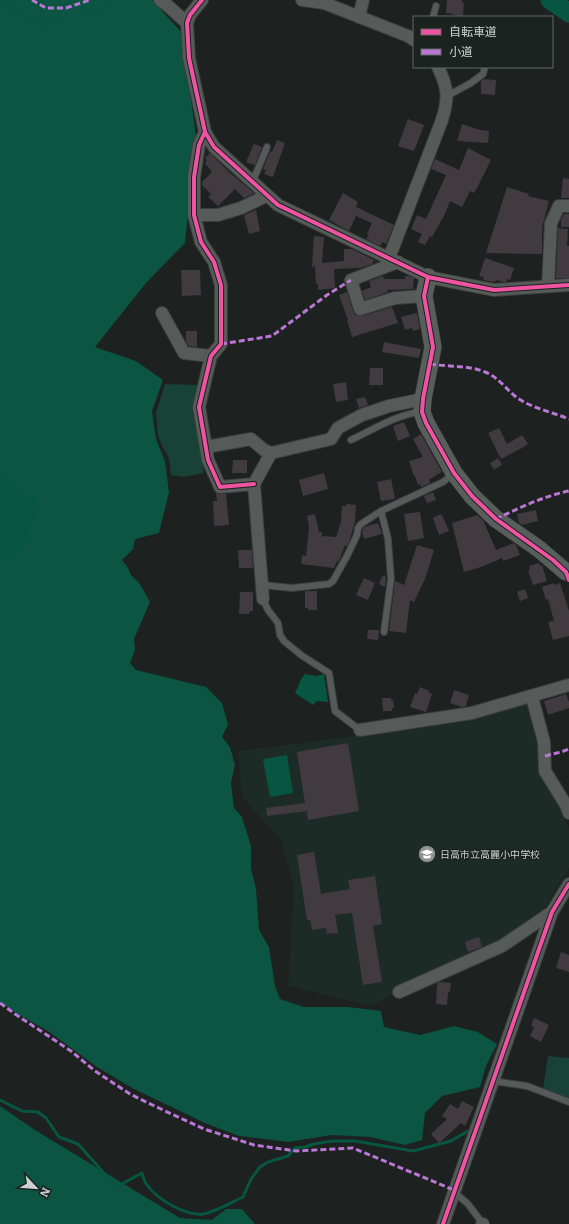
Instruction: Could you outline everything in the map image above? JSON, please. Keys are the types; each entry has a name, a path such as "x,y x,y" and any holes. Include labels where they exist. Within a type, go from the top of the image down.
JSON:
{"street":[{"path":"160,0 167,4 187,23"},
{"path":"202,0 190,15 187,23 189,58 205,132 214,147 266,196 278,205 428,277 494,290 569,285"},
{"path":"302,0 324,3 413,39"},
{"path":"359,17 363,0"},
{"path":"424,296 395,298 360,309 352,280 394,260 447,103 446,86 438,68"},
{"path":"205,132 199,145 194,177 194,215 201,242 214,262 221,286 221,344 211,356 199,407 208,460 220,487 254,484"},
{"path":"194,215 218,215 241,208 266,196"},
{"path":"548,286 551,223 559,206 569,206"},
{"path":"428,277 424,296 433,347 422,405 426,423 454,473 472,496 496,519 553,560 568,575"},
{"path":"162,313 184,353 211,356"},
{"path":"206,447 251,439 264,450 271,453 331,439 338,428 362,415 389,406 422,405"},
{"path":"263,599 254,484 271,453"},
{"path":"360,730 472,713 532,697 569,685"},
{"path":"532,697 544,742 545,771 566,805 569,813"},
{"path":"443,1224 552,912 569,884"},
{"path":"399,992 502,946 552,912"}],"lane":[{"path":"433,16 436,6"},
{"path":"446,97 471,83 483,74 485,68"},
{"path":"252,182 267,147"},
{"path":"352,440 408,414 422,405"},
{"path":"262,585 292,588 329,584 333,581 347,556 357,535 358,528 367,520 381,511 443,482 454,473"},
{"path":"381,511 388,539 391,579 384,632"},
{"path":"263,599 268,610 278,623 280,635 284,641 300,655 329,673 335,711 360,730"},
{"path":"493,1081 527,1086 569,1102"},
{"path":"454,1192 468,1204 482,1224"}],"shaded area":[{"path":"0,0 152,0 182,33 196,136 185,243 146,283 95,347 136,361 163,380 152,411 156,439 165,461 169,492 159,533 135,539 133,549 122,560 131,575 140,584 150,602 134,639 135,650 130,663 136,670 206,687 222,703 228,724 222,737 230,747 235,765 231,783 234,808 242,817 251,846 251,869 256,889 259,930 269,947 275,986 280,999 304,1007 348,1007 381,1011 384,1027 420,1035 454,1026 478,1032 497,1044 486,1066 480,1087 442,1096 425,1113 422,1140 405,1145 370,1137 332,1135 288,1142 239,1136 205,1123 134,1089 97,1067 48,1031 0,1002"},
{"path":"165,384 199,385 195,417 204,473 183,477 171,475 169,458 158,436 156,413"},
{"path":"0,475 24,495 38,497 24,550 20,550 12,556 0,559"},
{"path":"305,674 316,676 324,674 328,702 317,701 313,705 295,693"},
{"name":"日高市立高麗小中学校","path":"524,703 528,706 541,743 537,770 562,808 569,830 569,868 541,914 509,941 412,983 371,1006 288,986 294,887 281,840 242,797 238,751 465,722"},
{"path":"287,755 293,793 270,797 263,759"},
{"path":"548,1056 569,1058 569,1100 543,1089"},
{"path":"0,1106 35,1130 180,1218 212,1220 226,1209 242,1209 255,1224 0,1224"}],"building":[{"path":"447,0 462,0 462,3 464,3 463,16 446,13"},
{"path":"484,79 496,80 495,95 481,94 481,81"},
{"path":"408,119 424,125 414,151 398,146"},
{"path":"462,124 480,130 489,131 488,143 457,141"},
{"path":"277,140 285,143 273,177 264,174 266,170 263,169 270,151 272,152"},
{"path":"254,144 262,147 255,165 246,162"},
{"path":"468,148 491,160 478,186 474,193 470,191 462,207 450,201 444,216 432,237 430,236 425,245 418,242 422,234 411,229 417,215 426,219 446,175 431,169 435,159 459,170"},
{"path":"210,153 229,172 254,193 244,198 235,189 218,206 208,197 211,194 202,185 202,182 212,172 205,163 207,161 205,158"},
{"path":"563,178 569,179 569,198 561,198"},
{"path":"507,187 529,194 528,196 549,201 542,228 542,254 486,253"},
{"path":"343,193 358,202 356,207 394,225 386,244 382,242 380,246 366,239 369,235 367,234 372,223 356,216 349,231 329,220"},
{"path":"256,210 260,231 249,234 244,215"},
{"path":"564,214 569,214 569,227 561,227 561,219"},
{"path":"558,228 568,229 567,246 569,246 569,278 556,278"},
{"path":"314,236 324,237 322,263 344,261 344,249 352,249 374,260 372,264 360,268 334,269 335,288 318,290 318,284 316,284 315,266 312,267"},
{"path":"485,258 514,268 510,280 507,279 506,282 504,282 497,280 494,282 483,280 484,277 479,276"},
{"path":"181,270 200,270 201,295 182,296"},
{"path":"383,276 384,279 405,279 405,276 414,278 413,289 387,290 388,292 365,300 362,291 371,287 369,281"},
{"path":"347,292 355,315 362,316 392,307 398,323 352,337 348,320 339,295"},
{"path":"417,313 420,329 413,331 412,328 405,330 401,317"},
{"path":"186,331 197,331 197,347 189,346 186,342"},
{"path":"384,342 421,349 419,358 382,352"},
{"path":"370,368 383,368 383,385 369,385"},
{"path":"346,382 348,400 336,402 333,384"},
{"path":"365,397 368,405 359,408 356,399"},
{"path":"404,422 410,436 398,441 393,426"},
{"path":"499,428 507,444 522,435 528,444 501,459 488,433"},
{"path":"421,434 442,472 429,479 430,483 421,487 420,484 418,485 409,461 423,457 413,439"},
{"path":"498,458 502,465 494,470 490,463"},
{"path":"233,460 247,460 247,473 232,473"},
{"path":"324,473 328,489 303,496 299,480"},
{"path":"391,479 395,499 381,501 377,482"},
{"path":"433,492 436,500 427,503 424,496"},
{"path":"216,493 226,494 229,525 214,526 213,501 217,501"},
{"path":"346,504 356,505 355,522 349,542 347,546 345,545 339,561 337,561 334,568 301,564 302,555 306,556 309,527 307,516 315,514 319,532 322,532 322,536 336,537 341,522 342,506 346,506"},
{"path":"536,510 538,521 522,525 519,523 517,514"},
{"path":"420,512 424,538 408,541 404,514"},
{"path":"442,515 449,531 439,535 433,518"},
{"path":"477,515 483,520 496,550 514,543 520,555 503,561 502,558 464,572 452,523"},
{"path":"378,523 382,534 364,539 362,532 364,527"},
{"path":"417,545 434,550 425,579 414,602 410,600 406,633 389,631 395,581 404,585"},
{"path":"238,550 252,550 253,568 239,568"},
{"path":"539,563 540,566 542,565 547,581 533,585 528,570 530,570 529,566"},
{"path":"383,575 386,577 385,587 379,584"},
{"path":"364,578 375,583 368,600 356,595"},
{"path":"554,583 554,585 560,583 569,611 569,636 553,640 548,622 554,621 548,599 546,600 542,587"},
{"path":"525,589 528,598 520,601 517,592"},
{"path":"305,591 317,591 317,610 308,610 308,608 305,608"},
{"path":"240,592 253,592 253,611 250,611 249,614 239,614"},
{"path":"368,630 379,630 378,640 367,639"},
{"path":"420,687 432,694 426,712 410,707 415,693 417,694"},
{"path":"454,690 469,695 466,706 462,707 450,703"},
{"path":"566,694 569,702 569,708 548,715 544,701"},
{"path":"382,698 391,698 391,700 393,700 394,708 392,708 392,711 383,711"},
{"path":"348,743 359,811 308,820 307,811 267,816 266,808 305,803 297,752"},
{"path":"314,852 321,894 350,889 348,880 375,876 382,924 373,926 382,982 363,985 352,913 335,915 338,933 327,934 326,928 312,930 310,920 307,920 297,855"},
{"path":"479,937 482,947 468,952 465,942"},
{"path":"561,952 569,955 569,972 556,968"},
{"path":"437,983 451,983 450,992 448,992 447,1005 436,1004"},
{"path":"534,1018 549,1025 541,1042 530,1036 534,1027 531,1026"},
{"path":"462,1101 474,1107 465,1126 461,1123 439,1143 431,1134 447,1119 442,1116 450,1104 458,1109"}],"waterway":[{"path":"1,0 41,24 54,22 59,12 60,0"},
{"path":"82,0 87,10 98,15 106,8 110,0"},
{"path":"550,0 569,13"},
{"path":"0,1100 22,1111 38,1112 46,1118 59,1137 78,1144 112,1182 120,1185 142,1173 146,1184 157,1196 172,1206 196,1214 203,1214 213,1211 243,1197 251,1179 260,1167 268,1162 288,1156 295,1148 332,1141 355,1141 413,1151 451,1141 468,1131"}],"marked path":[{"path":"32,0 46,8 66,8 90,0"},
{"path":"221,344 272,336 327,295 351,280"},
{"path":"430,364 465,367 485,372 498,380 522,401 569,419"},
{"path":"496,519 541,499 569,491"},
{"path":"545,756 569,749"},
{"path":"0,1003 71,1051 95,1071 130,1094 204,1129 254,1145 296,1151 353,1148 454,1190"}],"cycle path":[{"path":"202,0 190,15 187,23 189,58 205,132 214,147 278,205 428,277 494,290 569,285"},
{"path":"205,132 199,145 194,177 194,215 201,242 214,262 221,285 221,344 211,356 199,407 208,460 220,487 254,484"},
{"path":"428,277 424,296 433,347 423,399 422,412 426,423 454,473 472,496 496,519 553,560 566,572 569,580"},
{"path":"443,1224 552,912 569,884"}],"place":[{"name":"日高市立高麗小中学校","path":"427,854"}]}
